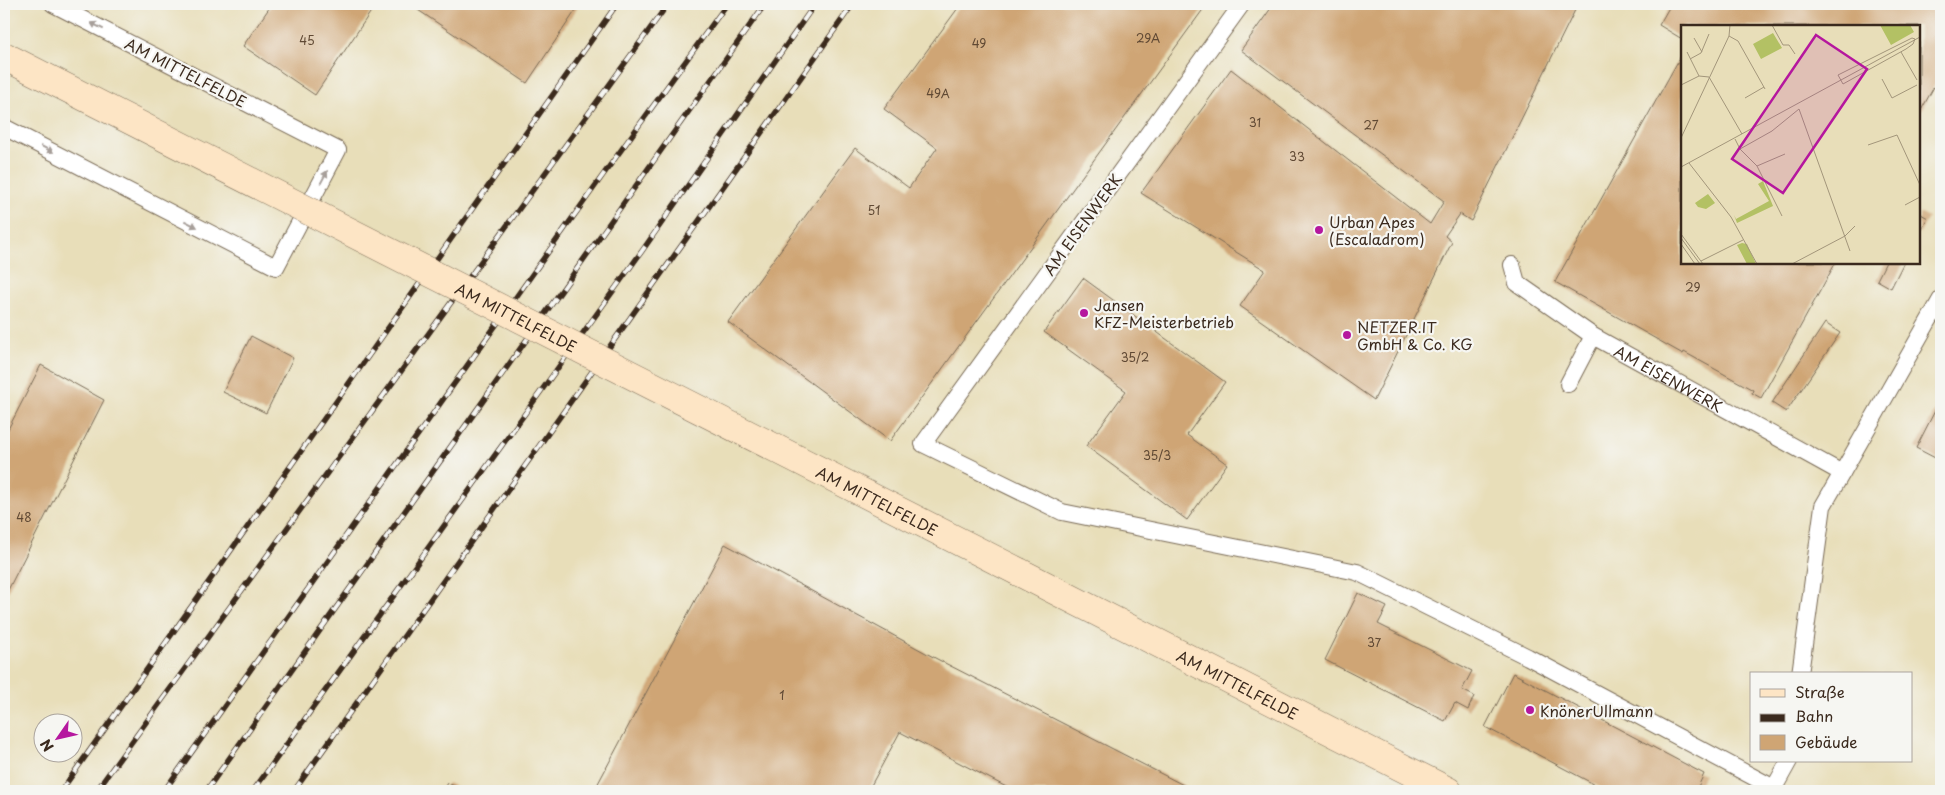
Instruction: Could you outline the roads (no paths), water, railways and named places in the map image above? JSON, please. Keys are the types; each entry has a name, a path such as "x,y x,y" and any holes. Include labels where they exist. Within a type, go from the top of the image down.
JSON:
{"street":[{"name":"AM MITTELFELDE","path":"4,56 1448,791"}],"lane":[{"name":"AM MITTELFELDE","path":"4,127 276,268 338,150 53,4"},
{"name":"AM EISENWERK","path":"1242,4 923,444 1062,512 1361,566 1773,790"},
{"name":"AM EISENWERK","path":"1512,265 1517,283 1593,336 1842,473"},
{"path":"1800,672 1823,506 1941,300"},
{"path":"1568,384 1593,336"},
{"path":"1773,790 1788,762"}],"railway":[{"path":"61,791 617,4"},
{"path":"96,791 668,4"},
{"path":"164,791 727,4"},
{"path":"206,791 765,4"},
{"path":"253,791 642,251 815,4"},
{"path":"294,791 853,4"}],"place":[{"name":"Urban Apes (Escaladrom)","path":"1319,230"},
{"name":"Jansen KFZ-Meisterbetrieb","path":"1084,313"},
{"name":"NETZER.IT GmbH & Co. KG","path":"1347,335"},
{"name":"KnönerUllmann","path":"1530,710"}]}
